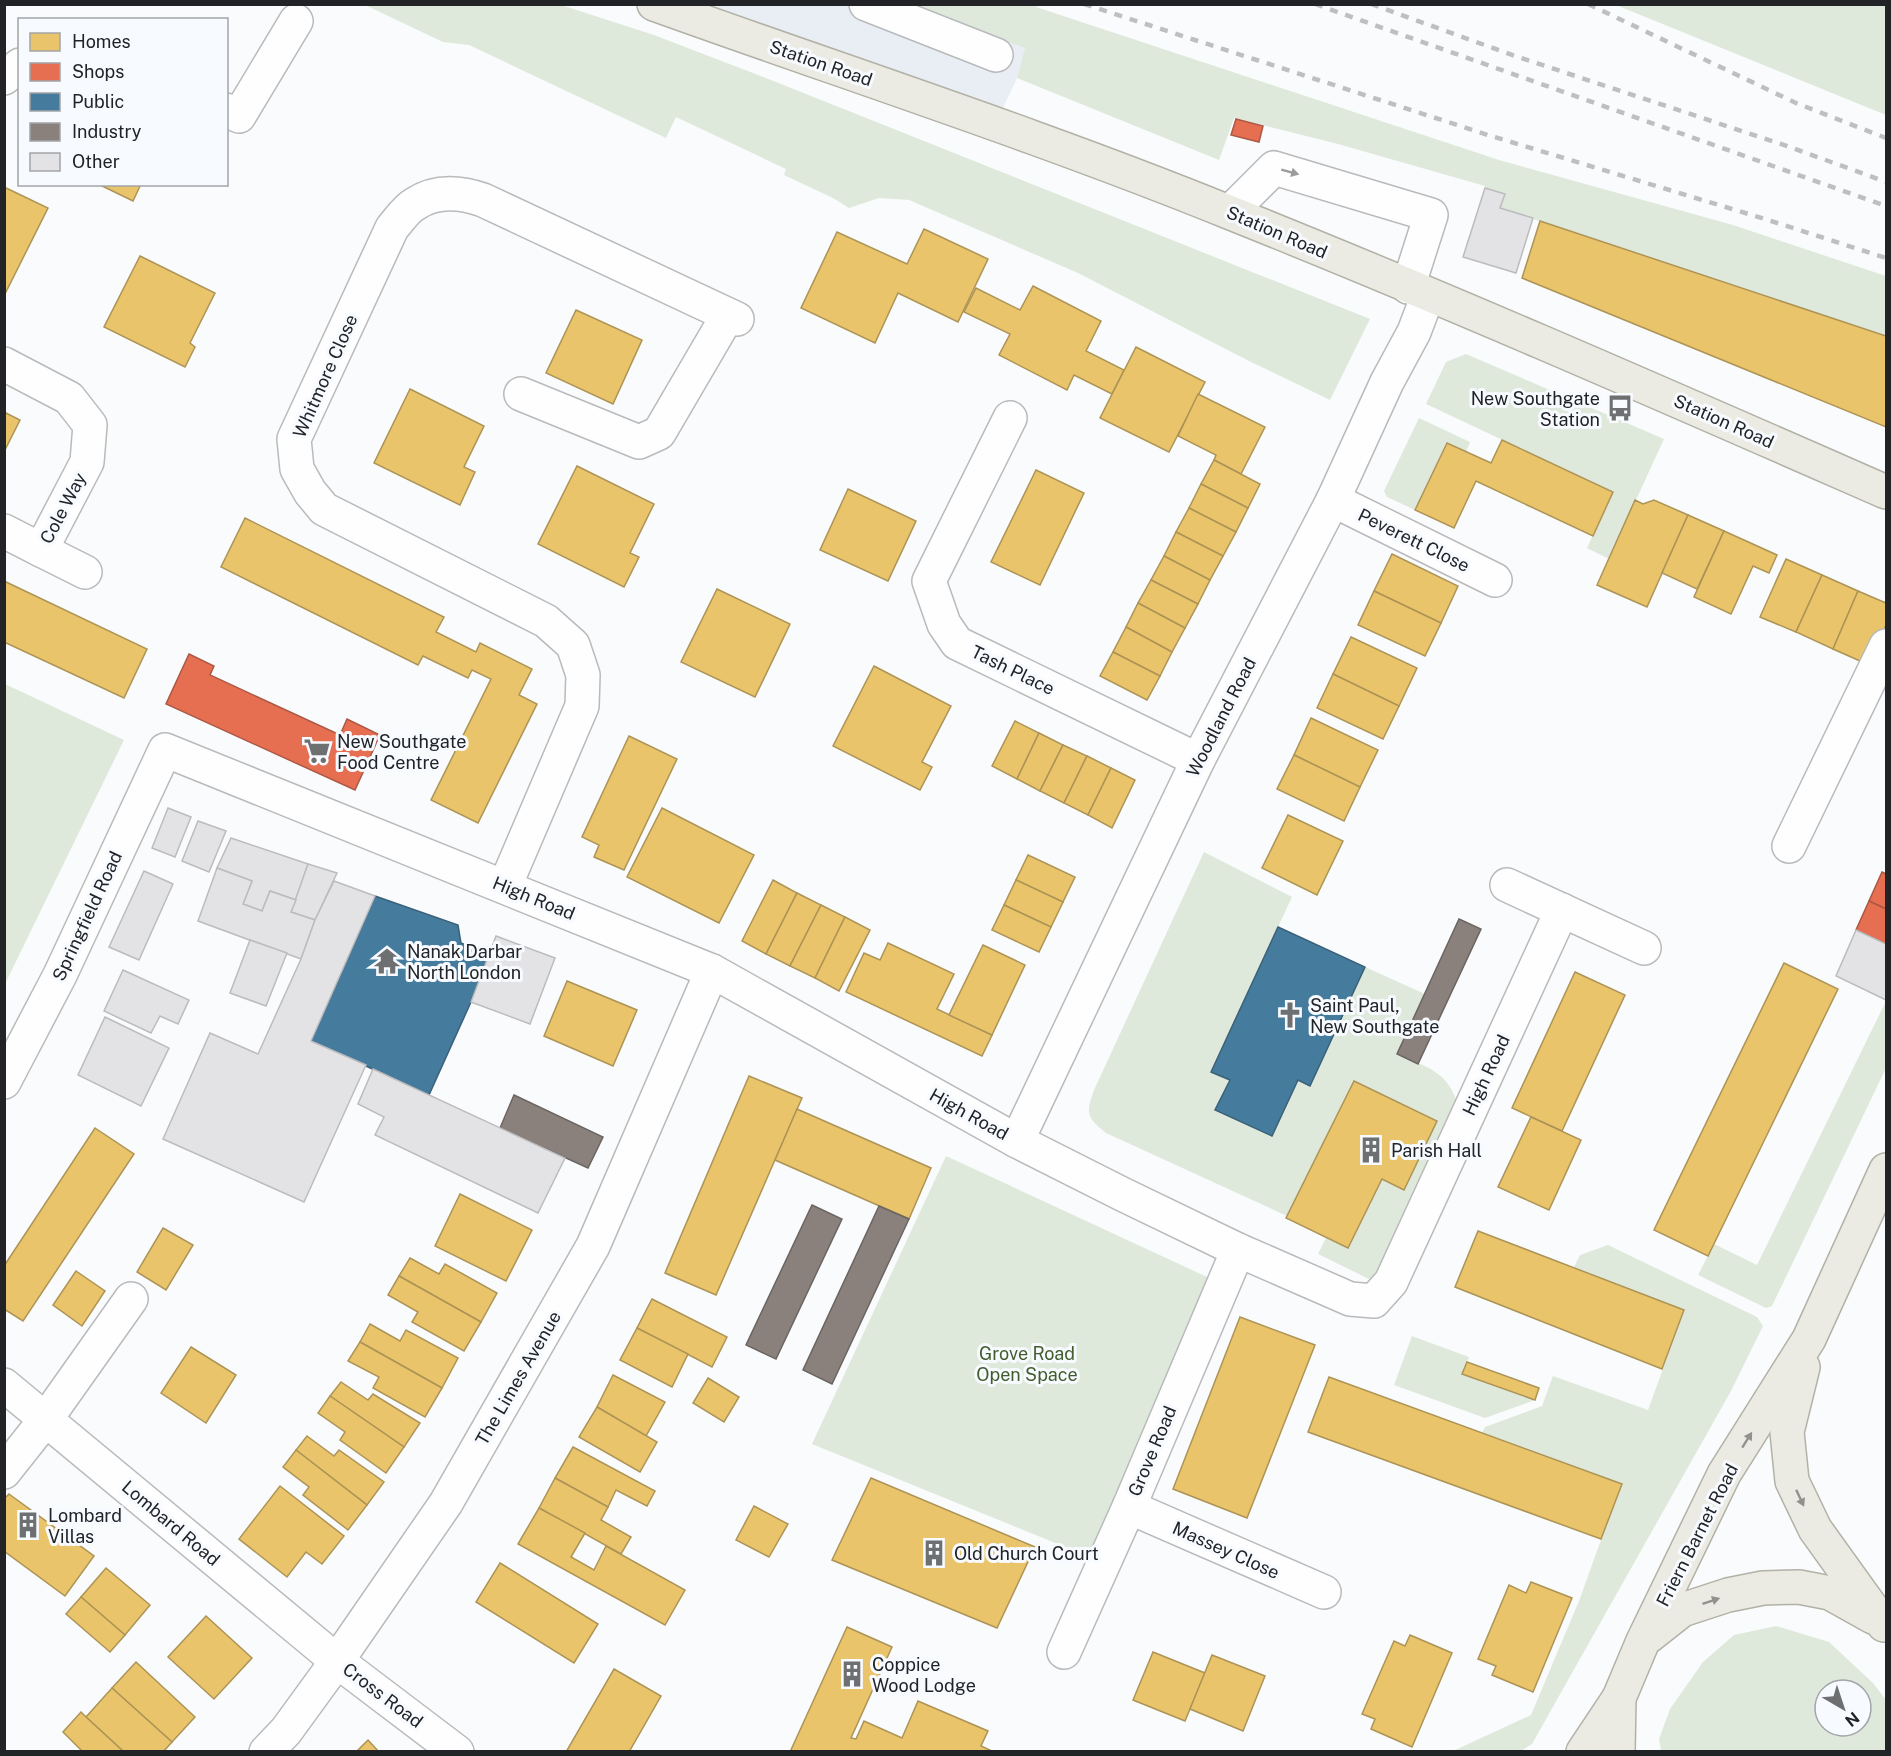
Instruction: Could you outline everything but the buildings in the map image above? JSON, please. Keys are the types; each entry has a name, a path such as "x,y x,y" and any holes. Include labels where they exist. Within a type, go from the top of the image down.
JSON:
{"main road":[{"name":"Station Road","path":"654,4 907,93 1230,212 1887,492"},
{"name":"Friern Barnet Road","path":"1619,1698 1643,1641 1724,1474 1809,1339 1887,1170"},
{"name":"Friern Barnet Road","path":"1809,1339 1787,1432 1792,1481 1815,1529 1885,1626"},
{"path":"1643,1641 1682,1610 1728,1595 1763,1588 1798,1587 1830,1593 1885,1626"},
{"path":"1583,1752 1619,1698"},
{"path":"1618,1752 1619,1698"}],"street":[{"path":"867,4 996,55"},
{"path":"228,111 239,116 296,21"},
{"path":"4,78 18,67"},
{"name":"Woodland Road","path":"1017,1141 1198,760 1333,500 1387,382 1414,332 1418,291 1431,215 1274,168 1230,212"},
{"name":"Whitmore Close","path":"506,886 582,706 583,675 573,645 546,621 324,509 309,492 297,469 294,439 392,228 413,205 438,194 467,194 483,200 732,317 659,434 639,442 521,394"},
{"name":"Cole Way","path":"4,364 69,398 90,425 87,462 41,550 4,531"},
{"name":"Tash Place","path":"1010,418 929,581 944,624 957,643 1198,760"},
{"name":"Peverett Close","path":"1333,500 1495,580"},
{"path":"41,550 86,572"},
{"path":"1789,846 1887,646"},
{"name":"High Road","path":"165,750 712,971 1017,1141 1238,1250 1350,1299 1374,1301 1391,1282 1562,910"},
{"name":"Springfield Road","path":"4,1082 60,975 165,750"},
{"path":"1507,885 1644,948"},
{"name":"The Limes Avenue","path":"266,1752 286,1731 337,1661 446,1503 593,1246 712,971"},
{"name":"Grove Road","path":"1064,1652 1129,1507 1238,1250"},
{"path":"4,1472 46,1419 131,1299"},
{"name":"Lombard Road","path":"4,1385 337,1661"},
{"name":"Massey Close","path":"1129,1507 1324,1593"},
{"name":"Cross Road","path":"337,1661 457,1752"}],"shaded area":[{"path":"654,5 1038,5 1017,78 995,125"}],"green space":[{"path":"365,5 561,5 654,35 771,80 1370,319 1330,400 1078,273 909,200 879,198 849,208 784,175 786,169 676,117 666,138 469,45 443,42"},
{"path":"906,5 1030,5 1499,160 1733,225 1886,276 1886,336 1500,208 1504,195 1485,188 1485,186 1338,144 1234,118 1219,160 1017,78 1025,48"},
{"path":"1616,5 1886,5 1886,115"},
{"path":"1466,354 1664,439 1609,559 1587,548 1613,492 1426,404 1446,362"},
{"path":"1419,418 1470,442 1466,452 1446,443 1415,510 1387,497 1384,491"},
{"path":"5,684 124,740 5,984"},
{"path":"1204,852 1292,897 1211,1072 1230,1080 1216,1110 1272,1136 1298,1080 1310,1086 1365,967 1425,994 1397,1054 1426,1066 1441,1076 1457,1102 1377,1283 1318,1254 1326,1238 1348,1248 1382,1179 1404,1189 1437,1121 1354,1081 1287,1216 1106,1133 1091,1118 1089,1109 1094,1090"},
{"path":"1886,1001 1886,1068 1772,1306 1766,1308 1698,1275 1714,1244 1757,1265"},
{"name":"Grove Road Open Space","path":"946,1156 1233,1289 1107,1564 812,1444"},
{"path":"1608,1245 1757,1317 1763,1326 1731,1391 1532,1744 1521,1751 1451,1752 1531,1715 1579,1601 1621,1484 1482,1433 1485,1427 1542,1406 1553,1376 1648,1410 1684,1311 1573,1269 1580,1255"},
{"path":"1412,1336 1469,1357 1463,1374 1535,1400 1485,1418 1394,1385"},
{"path":"1776,1626 1829,1642 1868,1678 1813,1678 1813,1738 1873,1738 1873,1683 1886,1700 1886,1751 1661,1751 1659,1739 1670,1709 1703,1662 1734,1635"}],"railway":[{"path":"1084,4 1488,135 1886,258"},
{"path":"1315,4 1886,206"},
{"path":"1371,4 1515,56 1790,147 1886,182"},
{"path":"1588,4 1796,103 1886,138"}],"place":[{"name":"New Southgate Station","path":"1620,408"},
{"name":"New Southgate Food Centre","path":"317,751"},
{"name":"Nanak Darbar North London","path":"387,961"},
{"name":"Saint Paul, New Southgate","path":"1290,1015"},
{"name":"Parish Hall","path":"1371,1150"},
{"name":"Lombard Villas","path":"28,1525"},
{"name":"Old Church Court","path":"934,1553"},
{"name":"Coppice Wood Lodge","path":"852,1674"}]}
